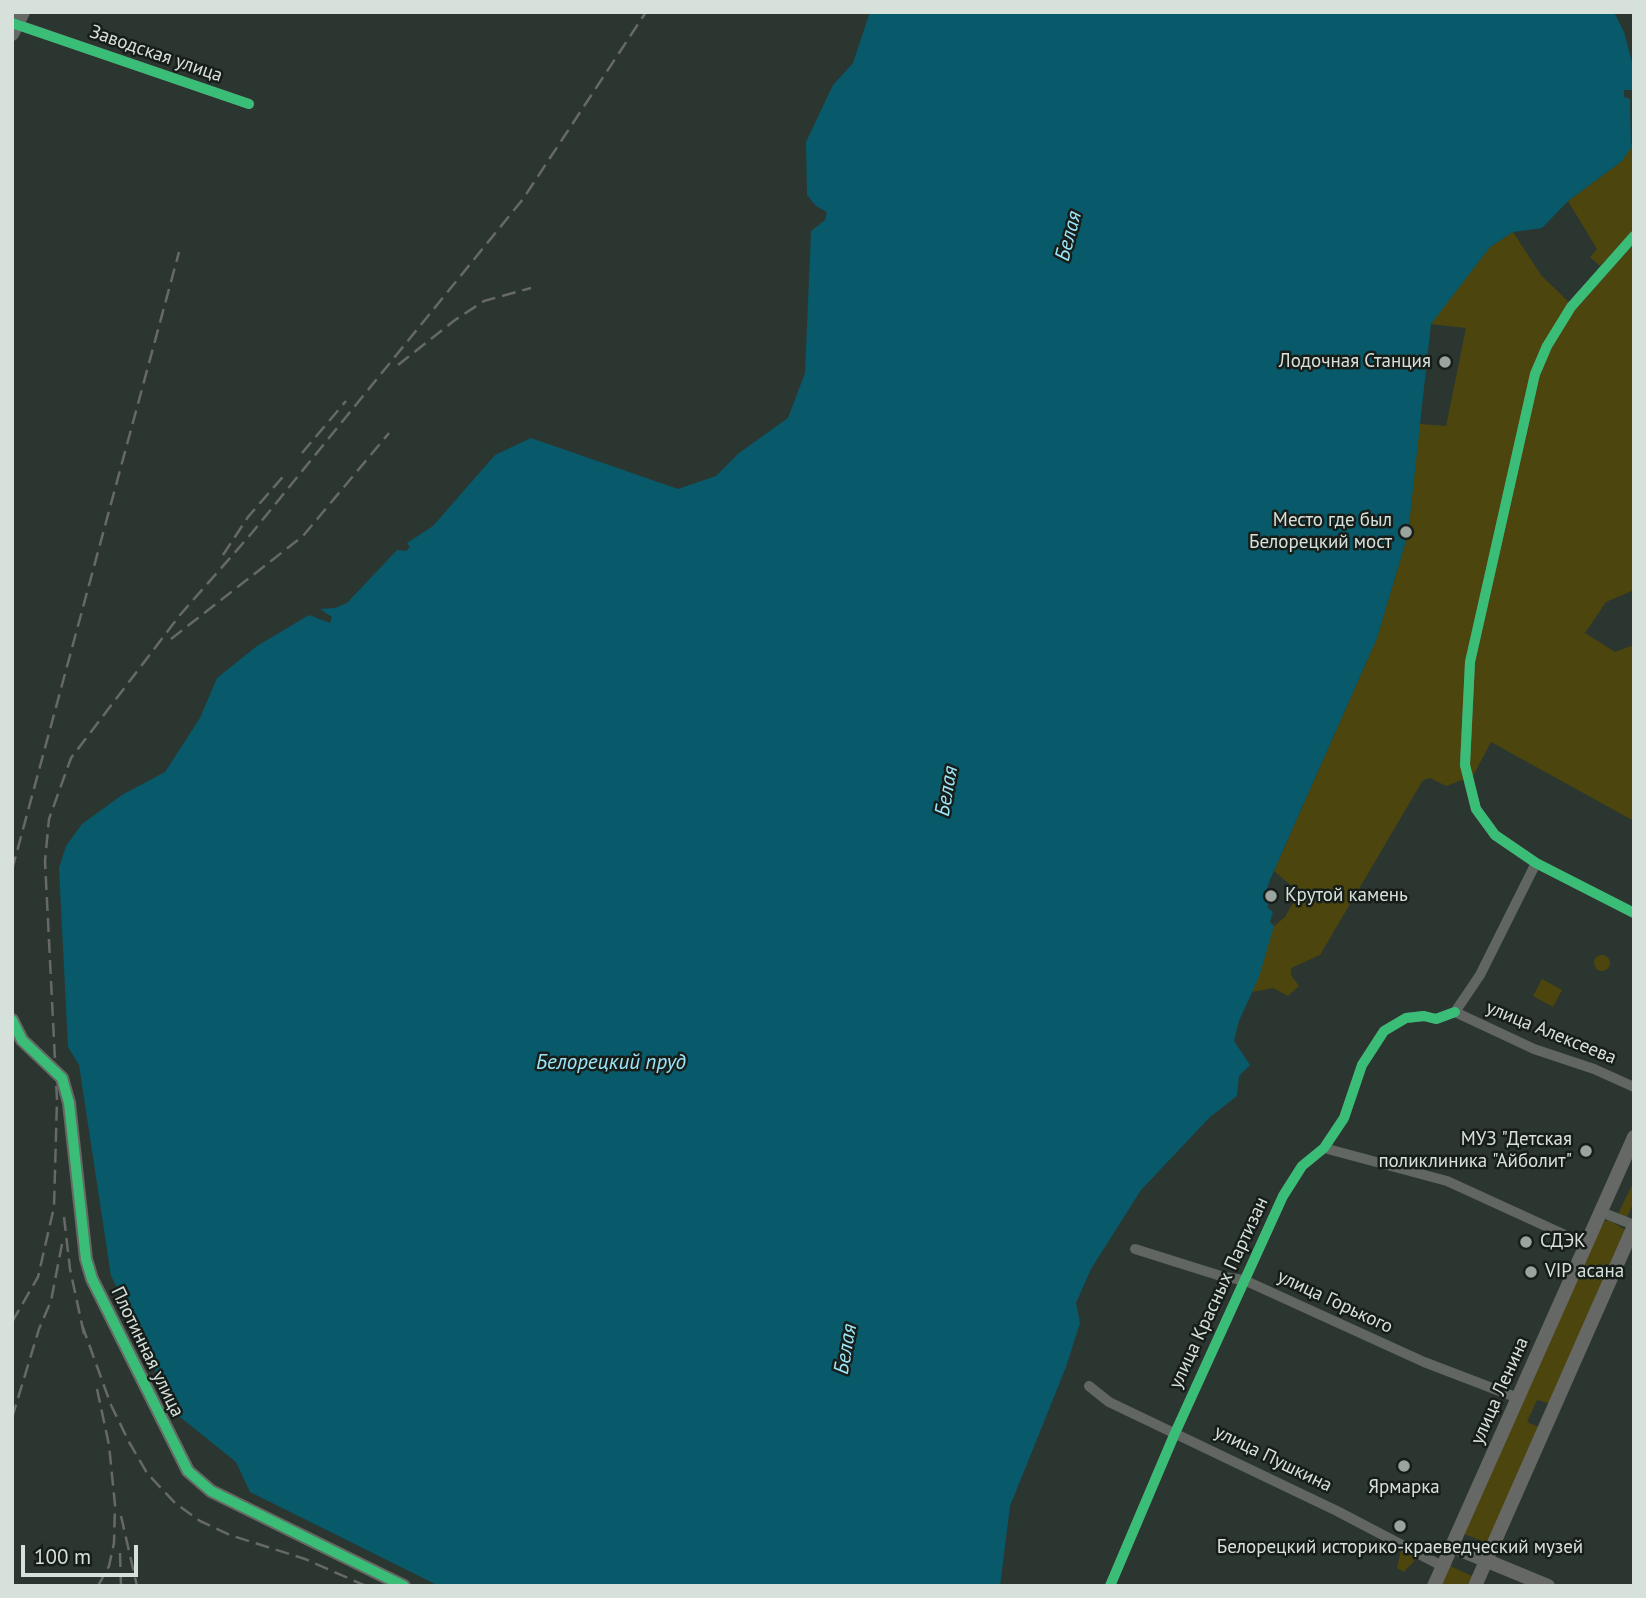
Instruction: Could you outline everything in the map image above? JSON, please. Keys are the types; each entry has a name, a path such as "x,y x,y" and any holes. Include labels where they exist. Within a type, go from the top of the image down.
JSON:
{"main road":[{"name":"Плотинная улица","path":"12,1020 22,1040 62,1078 69,1103 86,1259 104,1303 188,1471 211,1491 404,1586"},
{"name":"улица Ленина","path":"1434,1586 1634,1137"},
{"path":"1475,1586 1634,1226"},
{"path":"1451,1546 1548,1586"}],"street":[{"name":"Заводская улица","path":"16,24 249,104"},
{"path":"1634,236 1571,307 1546,346 1535,374 1470,662 1467,776 1476,810 1494,835 1536,863 1634,913"},
{"name":"улица Алексеева","path":"1384,1031 1406,1018 1424,1016 1436,1019 1455,1012 1480,975 1536,863"},
{"name":"улица Алексеева","path":"1455,1012 1534,1049 1634,1087"},
{"name":"улица Красных Партизан","path":"1111,1586 1175,1433 1283,1196 1302,1166 1324,1148 1343,1118 1362,1065 1384,1031"},
{"path":"1324,1148 1447,1181 1587,1245"},
{"path":"1601,1212 1634,1226"},
{"name":"улица Горького","path":"1135,1249 1224,1278 1244,1280 1435,1366 1518,1398"},
{"name":"улица Пушкина","path":"1089,1386 1109,1402 1337,1511 1443,1566"}],"shaded area":[{"path":"1634,139 1634,229 1600,266 1590,257 1597,249 1568,201 1622,161"},
{"path":"1513,232 1541,275 1576,309 1634,244 1634,590 1606,602 1585,633 1615,652 1634,645 1634,821 1491,742 1473,776 1446,786 1430,778 1423,780 1320,955 1291,968 1291,975 1299,986 1288,996 1273,988 1252,992 1274,926 1285,917 1299,892 1274,871 1377,638 1408,534 1419,424 1446,426 1466,328 1430,324 1490,247"},
{"path":"1602,955 1608,957 1608,969 1602,971 1596,969 1594,963 1596,957"},
{"path":"1542,979 1562,990 1553,1007 1533,996"},
{"path":"1634,1181 1634,1202 1627,1217 1618,1214"},
{"path":"1609,1220 1627,1231 1551,1404 1537,1400 1527,1422 1539,1427 1487,1543 1464,1534 1603,1222"},
{"path":"1401,1550 1417,1558 1404,1572 1397,1568"},
{"path":"1448,1565 1472,1576 1467,1586 1439,1586"}],"water":[{"name":"Белорецкий пруд","path":"870,12 1614,12 1624,32 1632,62 1632,90 1624,90 1624,97 1630,99 1631,148 1622,161 1568,201 1542,228 1513,232 1490,247 1431,324 1408,534 1377,638 1269,882 1266,895 1270,902 1267,907 1273,912 1270,922 1274,926 1259,977 1239,1021 1234,1041 1250,1065 1239,1076 1237,1096 1210,1117 1141,1190 1091,1269 1076,1303 1080,1323 1066,1367 1010,1506 1000,1586 439,1586 250,1492 236,1462 180,1417 156,1373 151,1352 111,1276 79,1065 68,1047 59,868 66,846 82,824 122,795 165,772 200,718 217,678 257,646 309,615 330,623 332,617 320,609 335,608 347,603 397,550 406,551 410,547 407,543 433,526 495,455 531,438 678,489 716,476 739,453 788,418 805,373 811,231 825,220 827,212 816,206 807,195 806,142 833,85 853,63"}],"railway":[{"path":"12,1322 38,1277 54,1207 57,1100 45,861 49,819 71,758 180,615 251,534 523,199 646,12"},
{"path":"12,870 179,252"},
{"path":"398,365 484,301 531,288"},
{"path":"302,453 346,401"},
{"path":"171,639 303,536 389,433"},
{"path":"223,555 248,517 287,472"},
{"path":"64,1217 70,1269 84,1334"},
{"path":"12,1418 39,1329 51,1301 62,1244"},
{"path":"82,1325 111,1405 129,1442 147,1473 175,1503 200,1521 230,1535 305,1559 366,1586"},
{"path":"97,1389 109,1445 115,1505 114,1543 109,1566 98,1586"},
{"path":"121,1516 137,1586"},
{"path":"120,1553 121,1586"}],"cycle path":[{"path":"12,23 249,104"},
{"path":"1634,236 1571,307 1547,346 1535,374 1470,662 1465,765 1476,809 1495,835 1536,863 1634,913"},
{"path":"1110,1586 1175,1433 1283,1196 1302,1166 1324,1148 1344,1118 1362,1065 1384,1031 1406,1018 1424,1016 1436,1019 1455,1012"},
{"path":"12,1020 22,1040 62,1078 69,1103 86,1259 92,1279 188,1471 211,1491 404,1586"}],"place":[{"name":"Лодочная Станция","path":"1445,362"},
{"name":"Место где был Белорецкий мост","path":"1406,532"},
{"name":"Крутой камень","path":"1271,896"},
{"name":"МУЗ \"Детская поликлиника \"Айболит\"","path":"1586,1151"},
{"name":"СДЭК","path":"1526,1242"},
{"name":"VIP асана","path":"1531,1272"},
{"name":"Ярмарка","path":"1404,1466"},
{"name":"Белорецкий историко-краеведческий музей","path":"1400,1526"}],"water label":[{"name":"Белая","path":"1069,236"},
{"name":"Белая","path":"947,791"},
{"name":"Белая","path":"846,1349"}]}
